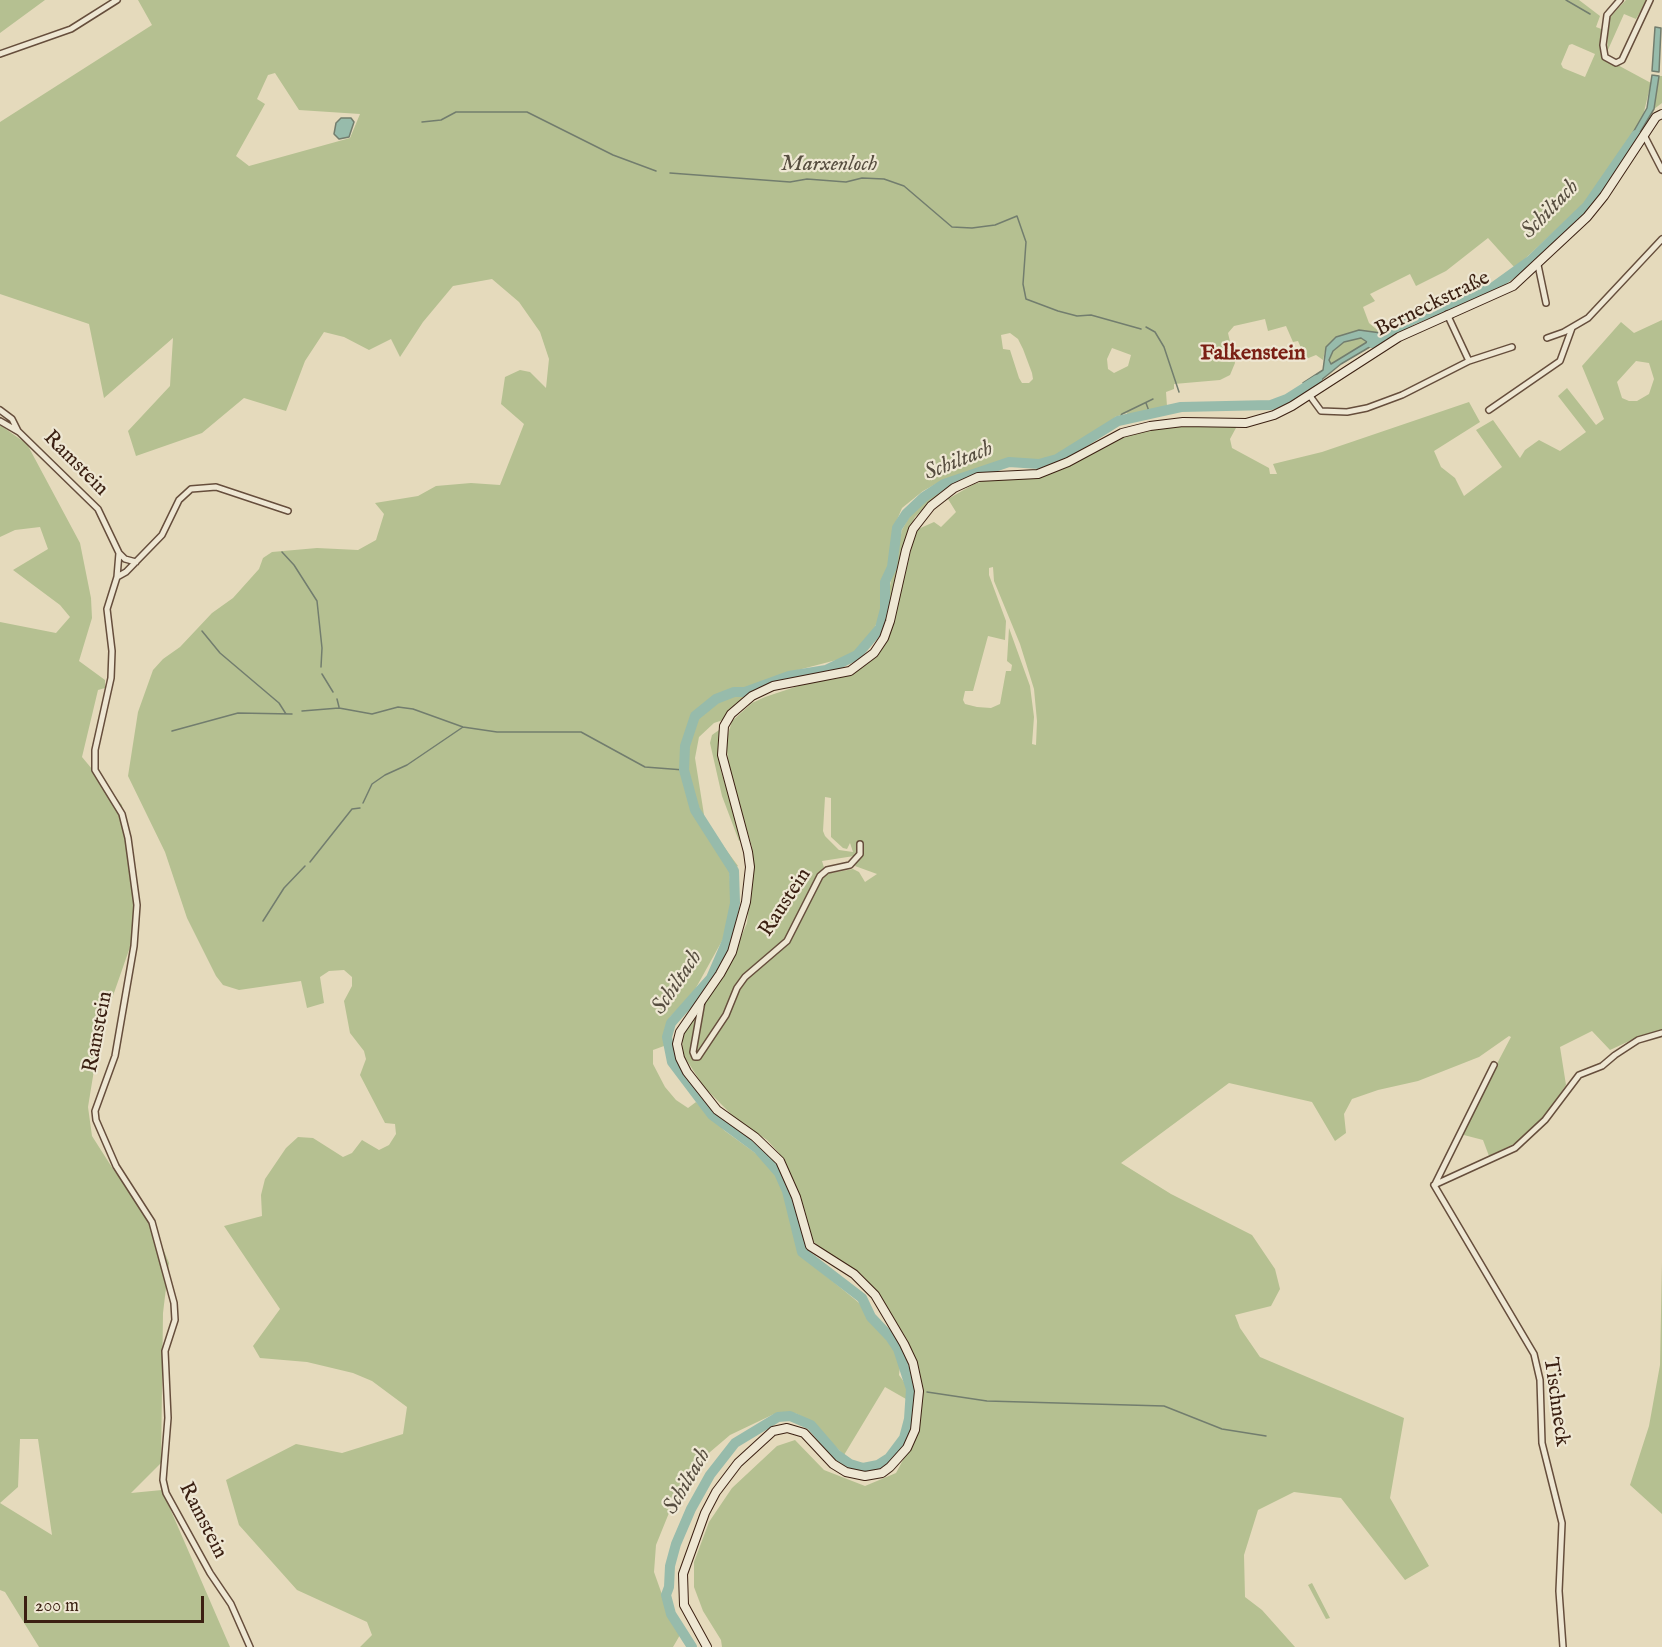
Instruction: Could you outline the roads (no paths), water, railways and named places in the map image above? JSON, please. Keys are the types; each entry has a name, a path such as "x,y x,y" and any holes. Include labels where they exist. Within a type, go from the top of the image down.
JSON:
{"main road":[{"name":"Berneckstraße","path":"706,1647 684,1605 683,1574 705,1513 716,1492 738,1463 773,1431 787,1428 804,1433 833,1464 846,1472 865,1476 882,1473 890,1467 911,1439 915,1430 919,1391 913,1363 874,1295 854,1274 816,1253 810,1246 795,1197 780,1161 755,1137 717,1110 687,1072 677,1044 687,1019 720,974 738,936 746,902 750,867 743,827 722,754 724,726 731,714 752,696 773,687 850,671 874,653 891,621 906,550 913,529 931,506 954,488 978,477 1038,474 1068,462 1122,433 1150,426 1183,422 1246,423 1274,415 1310,396 1399,337 1501,292 1538,265 1587,217 1645,137 1656,117 1662,114"}],"street":[{"path":"0,54 71,29 117,0"},
{"path":"1620,0 1606,15 1603,45 1605,57 1616,63 1622,60 1650,0"},
{"path":"1645,137 1662,170"},
{"path":"1547,338 1572,328 1596,310 1662,239"},
{"path":"1538,265 1546,303"},
{"path":"1447,314 1469,361"},
{"path":"1489,410 1560,361 1572,328"},
{"path":"1310,396 1321,411 1347,412 1402,395 1468,364 1469,361 1512,347"},
{"path":"0,410 12,419 19,432"},
{"path":"0,421 19,432"},
{"name":"Ramstein","path":"19,432 98,509 119,553 117,578 107,609 112,651 111,678 95,750 95,770 122,814 129,838 137,905 134,946 115,1056 95,1110 96,1120 116,1166 152,1222 174,1303 175,1320 165,1351 168,1418 163,1480 166,1492 210,1573 231,1604 250,1647"},
{"path":"117,578 162,535 179,500 191,489 216,487 288,511"},
{"path":"119,553 125,559 136,562"},
{"name":"Raustein","path":"702,1001 693,1052 693,1055 698,1057 726,1015 736,988 745,977 787,941 820,876 827,870 850,865 860,854 860,844"},
{"path":"1434,1185 1515,1148 1545,1120 1579,1075 1602,1066 1638,1040 1662,1033"},
{"path":"1434,1185 1494,1065"},
{"name":"Tischneck","path":"1434,1185 1534,1354 1540,1380 1542,1443 1562,1523 1559,1591 1563,1647"}],"waterway":[{"path":"1566,0 1590,14"},
{"name":"Marxenloch","path":"422,122 441,120 456,112 527,112 613,155 656,171"},
{"name":"Schiltach","path":"1372,343 1414,319 1492,288 1531,260 1587,206 1636,135"},
{"name":"Marxenloch","path":"670,173 790,182 807,179 846,182 862,178 884,179 904,186 952,227 972,228 995,225 1017,216 1026,242 1023,284 1026,299 1077,316 1091,315 1141,329"},
{"name":"Marxenloch","path":"1146,327 1155,332 1164,347 1179,392"},
{"name":"Schiltach","path":"692,1647 671,1614 666,1595 669,1587 670,1566 676,1544 691,1509 710,1475 735,1443 778,1417 790,1416 811,1425 836,1454 850,1464 863,1468 878,1465 889,1458 904,1438 909,1419 911,1389 898,1349 871,1317 862,1298 802,1252 787,1191 779,1173 758,1149 712,1115 672,1062 667,1037 671,1023 711,978 727,941 735,903 734,871 695,810 684,770 685,746 695,716 716,699 734,692 745,692 789,676 826,670 857,655 880,628 885,609 885,582 892,567 897,528 906,514 924,497 944,484 1009,462 1039,464 1057,459 1118,421 1181,407 1271,405 1287,399 1317,380"},
{"path":"1117,422 1122,414 1153,399"},
{"path":"1146,403 1150,414"},
{"path":"282,552 294,565 317,601 322,648 321,667"},
{"path":"202,631 220,653 279,703 286,714"},
{"path":"322,674 333,692"},
{"path":"337,699 339,707"},
{"path":"302,711 339,708 372,714 398,707 413,709 463,727 497,732 581,732 645,767 684,770"},
{"path":"172,731 238,713 292,714"},
{"path":"363,803 372,784 407,765 463,727"},
{"path":"310,862 352,809 360,808"},
{"path":"263,921 284,888 305,866"},
{"path":"927,1392 987,1401 1164,1406 1222,1429 1266,1436"}],"district":[{"name":"Falkenstein","path":"1253,354"}]}
